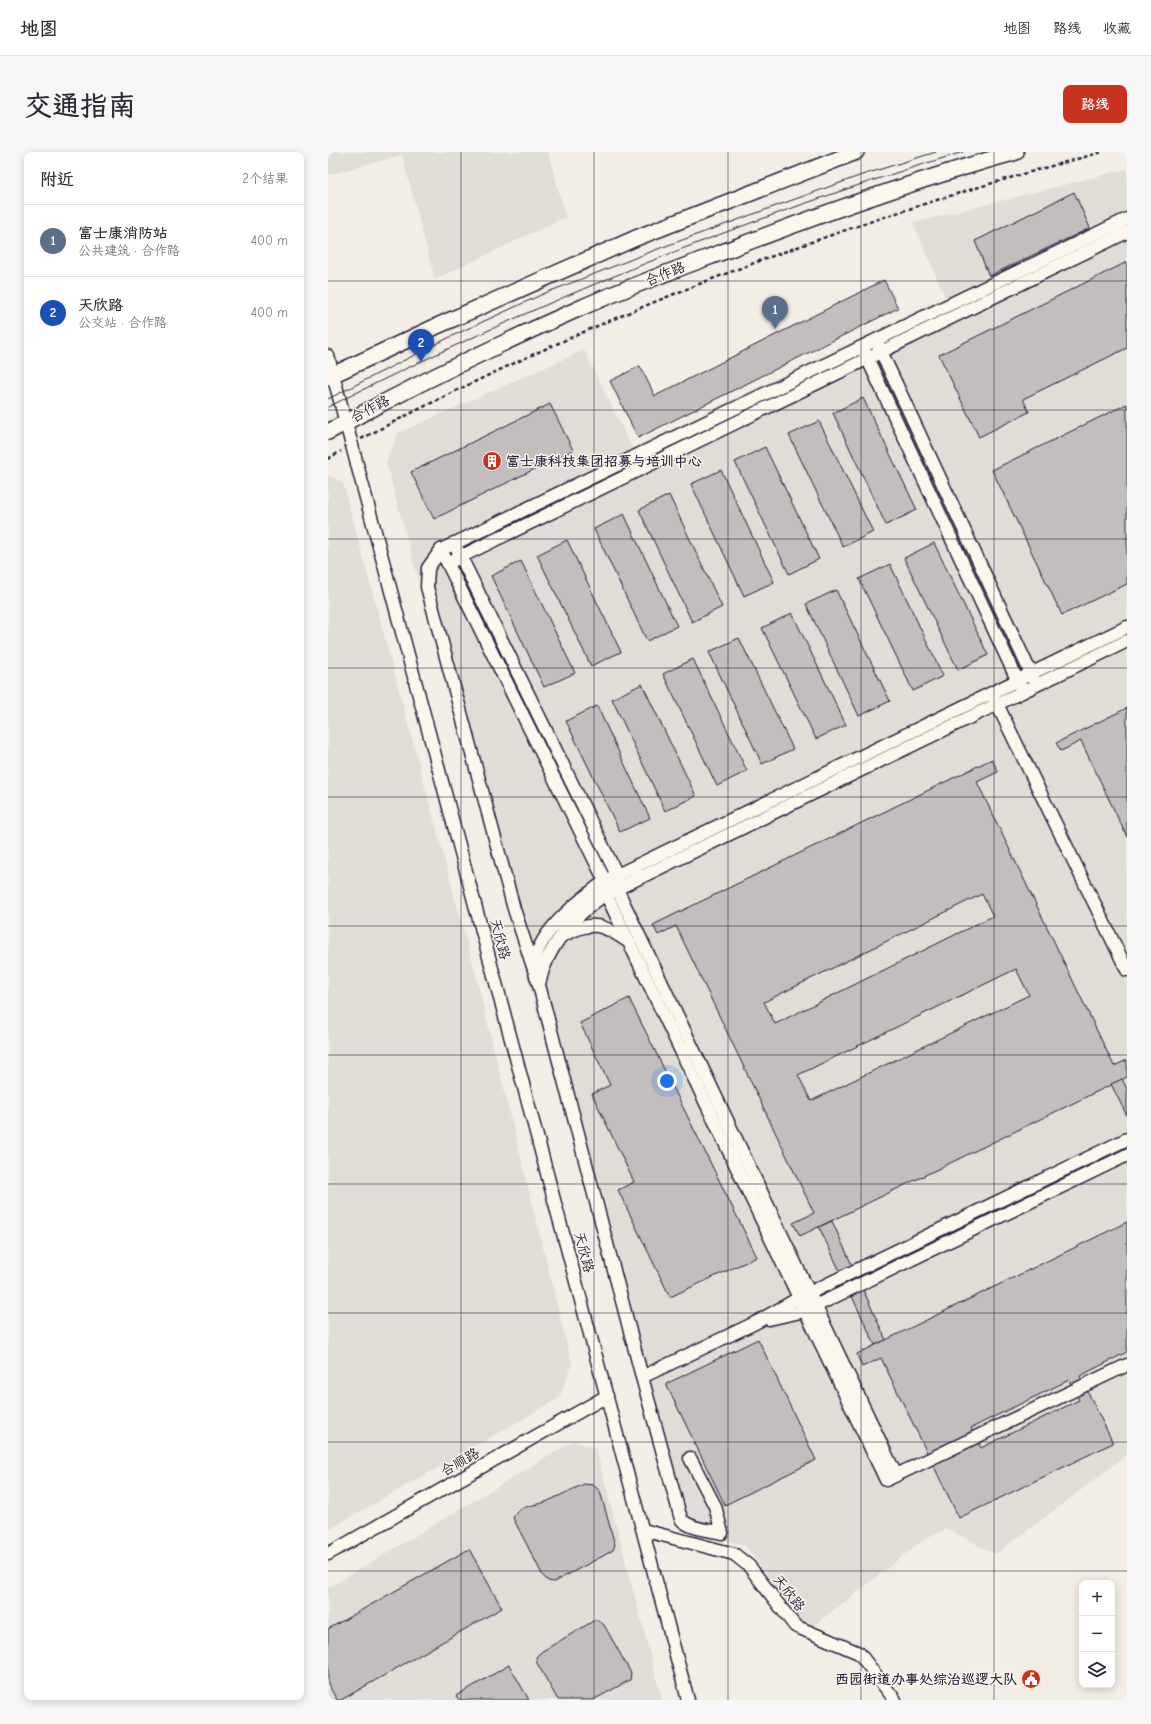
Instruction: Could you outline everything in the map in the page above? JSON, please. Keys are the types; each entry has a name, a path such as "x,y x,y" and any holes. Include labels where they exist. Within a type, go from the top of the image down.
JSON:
{"main road":[{"path":"330,376 437,326 621,244 856,152"},
{"name":"合作路","path":"328,432 453,366 585,306 835,208 952,170 1016,152"}],"street":[{"path":"539,985 514,909 426,587 428,568 441,550 1127,219"},
{"path":"428,568 448,563 1127,232"},
{"path":"875,340 1037,685"},
{"path":"862,346 1022,692"},
{"name":"天欣路","path":"328,356 330,376 346,422 688,1700"},
{"path":"454,543 617,875 617,889 810,1308 891,1478 1127,1365"},
{"path":"441,550 605,881 606,894 629,942 804,1295"},
{"path":"690,1458 715,1506 722,1533 695,1527 684,1523 681,1519 534,968 536,956 542,943 572,908 605,881 1127,627"},
{"path":"539,985 543,968 560,937 572,922 592,903 606,894 1127,641"},
{"path":"992,693 1127,970"},
{"path":"560,937 575,929 588,925 602,926 629,942"},
{"path":"642,1377 757,1322 804,1295 1127,1139"},
{"path":"757,1322 810,1308 1127,1155"},
{"name":"合顺路","path":"328,1554 607,1396"},
{"name":"天欣路","path":"643,1530 734,1554 749,1566 796,1626 859,1654 895,1700"}],"path":[{"path":"328,459 360,439 411,412 502,368 595,326 710,278 852,227 1012,176 1103,152"}],"shaded area":[{"path":"328,152 548,152 566,217 435,279 402,155 328,175"},
{"path":"1127,169 1127,1455 996,1554 947,1529 927,1537 807,1631 746,1546 678,1526 386,462 398,433 584,350 632,448 945,297 913,223"},
{"path":"328,475 343,483 475,972 572,1365 559,1398 328,1530"},
{"path":"574,1441 596,1449 662,1700 328,1700 328,1588"}],"building":[{"path":"1074,192 1090,228 989,276 975,241"},
{"path":"1127,262 1127,348 1023,399 1029,412 979,437 939,355"},
{"path":"884,280 898,308 638,438 610,381 640,366 655,396"},
{"path":"863,398 917,510 886,525 833,413"},
{"name":"富士康科技集团招募与培训中心","path":"550,404 573,450 434,519 411,472"},
{"path":"1127,404 1127,584 1062,615 992,470"},
{"path":"819,421 873,532 843,547 789,435"},
{"path":"765,447 819,559 789,574 735,462"},
{"path":"721,470 774,582 744,596 691,484"},
{"path":"669,495 722,607 692,622 639,510"},
{"path":"624,514 677,626 647,641 594,529"},
{"path":"567,540 621,652 591,666 537,555"},
{"path":"934,543 988,655 958,670 904,558"},
{"path":"521,561 575,673 544,687 491,576"},
{"path":"890,564 943,676 913,691 859,579"},
{"path":"836,590 890,701 859,716 806,604"},
{"path":"792,613 846,725 816,739 762,628"},
{"path":"739,638 793,749 762,764 709,652"},
{"path":"693,659 747,771 717,786 663,674"},
{"path":"642,684 696,796 665,811 612,699"},
{"path":"597,706 650,818 620,832 566,721"},
{"path":"1127,708 1127,837 1081,741 1061,751 1056,743"},
{"path":"992,759 998,772 977,782 1114,1066 1127,1060 1127,1077 800,1236 793,1223 814,1213 676,926 658,935 653,925","holes":["982,894 993,916 775,1024 764,1002","1016,969 1029,995 811,1101 798,1075"]},
{"path":"629,998 757,1257 670,1297 618,1190 634,1182 592,1094 610,1085 580,1023"},
{"path":"1122,1079 1127,1089 1127,1116 1111,1084"},
{"path":"832,1221 886,1340 875,1345 819,1227"},
{"path":"1127,1222 1127,1352 1080,1376 1113,1443 959,1518 881,1358 862,1367 857,1354","holes":["1069,1380 1079,1400 981,1448 971,1428"]},
{"path":"758,1339 816,1460 725,1505 666,1384"},
{"path":"584,1484 593,1485 600,1491 615,1545 613,1550 603,1556 554,1582 548,1581 543,1576 513,1518 517,1511 521,1508 546,1502"},
{"path":"469,1549 502,1608 341,1700 337,1700 328,1684 328,1629"},
{"path":"595,1620 598,1620 604,1625 631,1673 630,1680 593,1700 558,1700 537,1663 536,1657 541,1652"},
{"path":"509,1665 529,1700 459,1700 456,1696"}],"tram line":[{"path":"328,399 452,336 543,294 663,247 762,211 862,175 936,152"},
{"path":"328,407 482,333 561,298 640,266 800,205 963,152"}],"place":[{"name":"富士康消防站","path":"775,329"},
{"name":"天欣路","path":"421,362"},
{"name":"富士康科技集团招募与培训中心","path":"492,461"},
{"name":"西园街道办事处综治巡逻大队","path":"1031,1679"}]}
